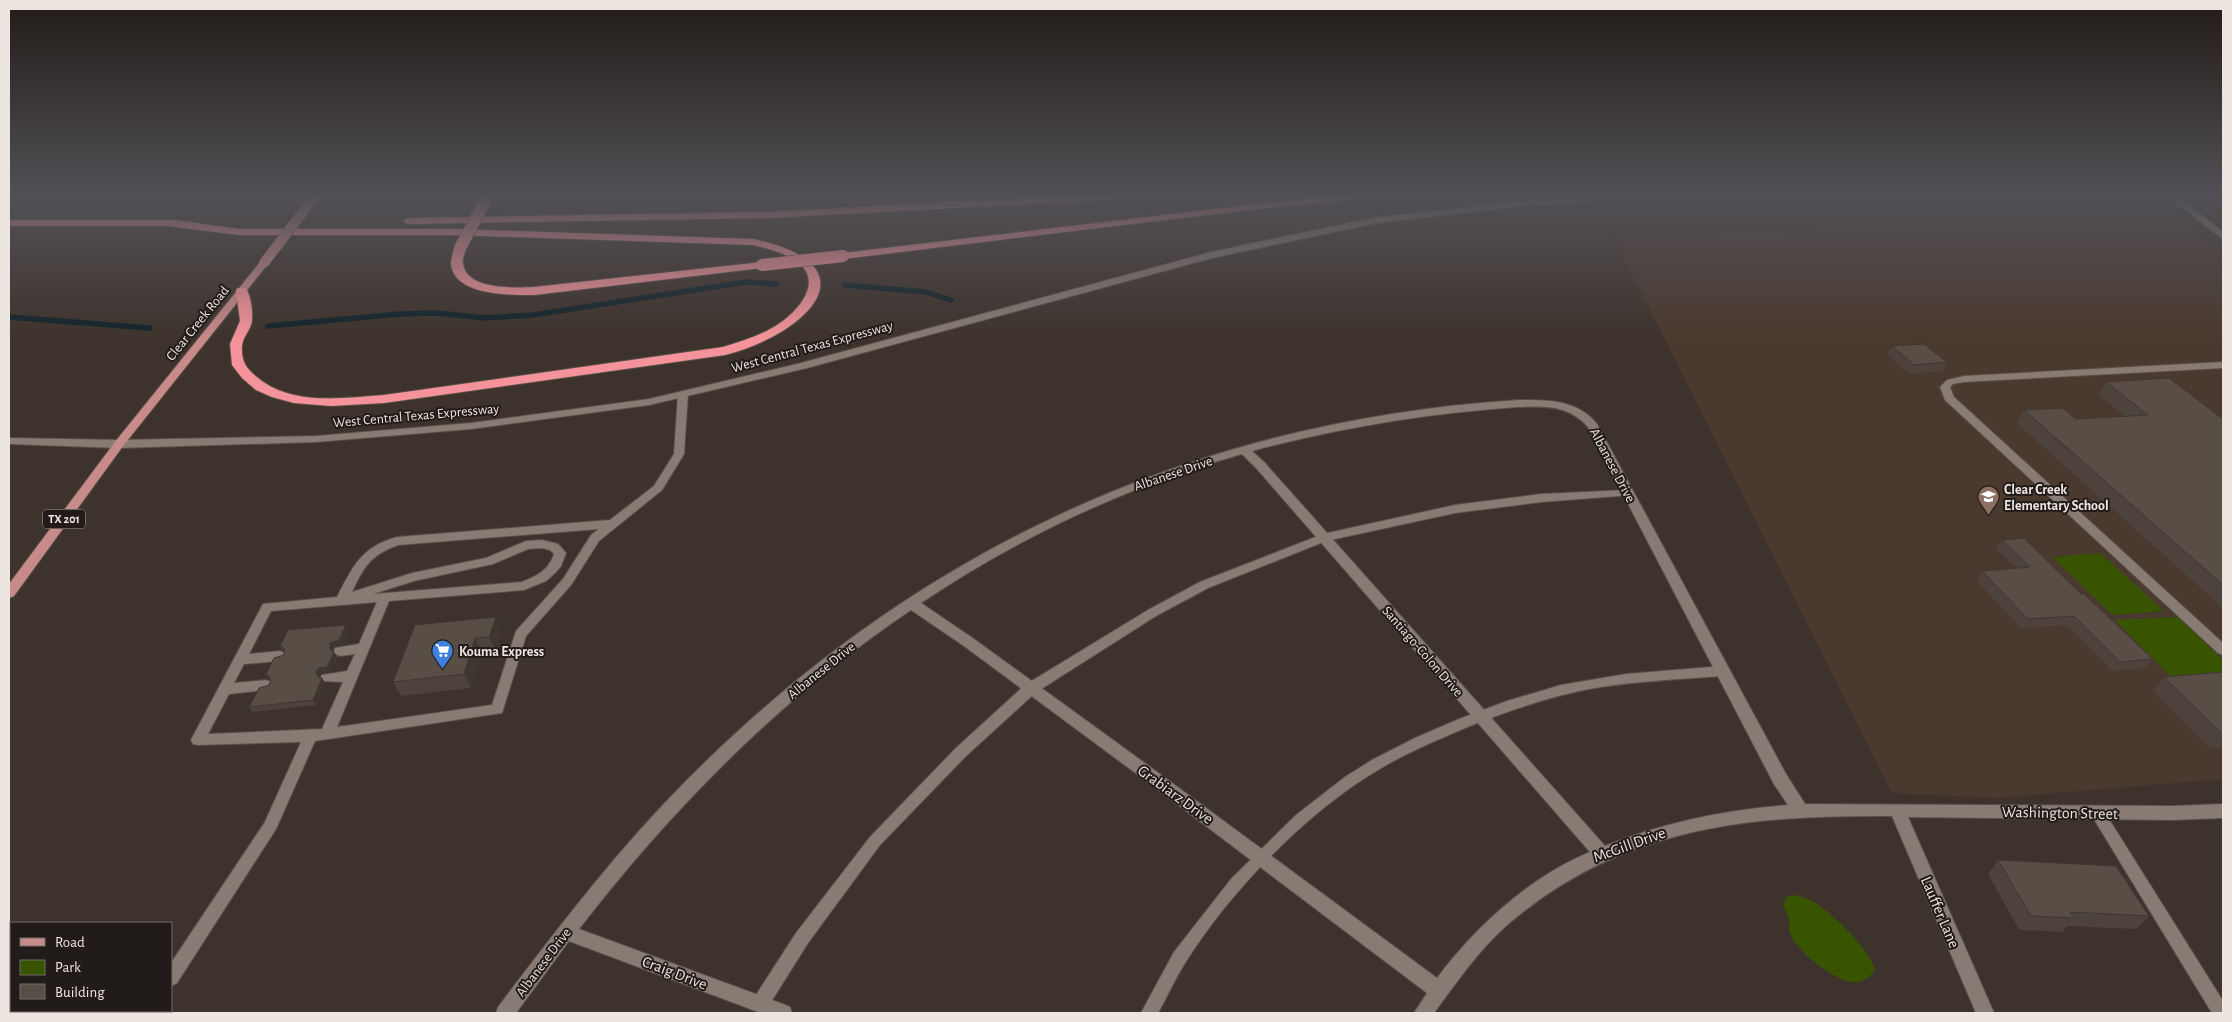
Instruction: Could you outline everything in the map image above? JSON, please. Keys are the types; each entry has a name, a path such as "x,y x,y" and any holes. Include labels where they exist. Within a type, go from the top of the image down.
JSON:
{"highway":[{"path":"462,244 456,258 455,268 462,276 473,284 512,292 542,291 945,244"},
{"path":"242,290 246,324 238,336 237,362 253,382 272,392 293,398 348,402 394,398 725,351 751,343 788,323 801,313 810,299 814,287 813,276 808,266 800,258 773,246 761,244"}],"main road":[{"name":"Clear Creek Road","path":"119,444 279,244"},
{"name":"TX 201","path":"9,593 119,444"}],"street":[{"name":"West Central Texas Expressway","path":"9,441 119,444 316,439 472,426 649,402 803,366 1211,255 1265,244"},
{"name":"Albanese Drive","path":"505,1013 565,932 640,842 692,786 746,733 824,666 911,603 992,553 1098,500 1151,479 1244,450 1356,423 1440,412 1526,404 1553,404 1577,410 1586,417 1593,426 1780,779 1801,811"},
{"name":"Santiago-Colon Drive","path":"1244,450 1601,853"},
{"name":"Grabiarz Drive","path":"911,603 940,621 1438,990"},
{"name":"McGill Drive","path":"1423,1013 1462,958 1515,906 1576,865 1601,853 1641,837 1675,828 1742,816 1801,811 1898,810"},
{"name":"Washington Street","path":"1898,810 2173,813 2223,811"},
{"name":"Lauffer Lane","path":"1898,810 1985,1013"},
{"name":"Craig Drive","path":"565,932 783,1013"}],"lane":[{"path":"2223,365 1964,379 1950,382 1945,387 1949,398 2223,650"},
{"path":"342,600 412,577 489,561 526,545 542,544 554,547 560,554 559,562 551,572 540,580 524,586 267,607 198,740 310,736 497,708 520,634 567,582 596,538 658,488 679,454 683,394"},
{"path":"760,1004 802,938 876,841 961,752 1030,689 1152,613 1204,585 1323,538 1455,508 1541,498 1628,493"},
{"path":"342,600 365,556 380,547 397,541 612,524"},
{"path":"327,734 385,597"},
{"path":"340,651 363,648"},
{"path":"240,660 280,656"},
{"path":"1149,1013 1180,958 1231,890 1297,822 1351,780 1416,743 1480,716 1532,698 1594,683 1663,675 1722,671"},
{"path":"327,678 351,676"},
{"path":"224,689 266,685"},
{"path":"172,976 271,826 310,736"},
{"path":"2097,812 2221,1013"}],"shaded area":[{"name":"Clear Creek Elementary School","path":"1617,244 2209,244 2223,254 2223,779 1995,798 1892,793"}],"green space":[{"path":"2100,553 2164,611 2113,615 2052,557"},
{"path":"2178,617 2223,660 2223,676 2173,679 2115,620"},
{"path":"1796,895 1818,905 1848,931 1872,962 1875,970 1870,975 1859,982 1841,979 1820,967 1802,950 1790,933 1788,916 1783,906 1786,897"}],"building":[{"path":"1924,344 1947,362 1914,365 1892,346"},
{"path":"2169,378 2223,419 2223,585 2024,410 2063,408 2076,419 2148,415 2106,382"},
{"path":"2024,538 2081,594 2084,594 2153,659 2120,662 2074,616 2028,619 1982,571 2030,567 2002,540"},
{"path":"496,617 489,637 475,638 464,674 393,682 415,625"},
{"path":"346,625 339,640 330,643 330,650 334,652 327,667 319,668 316,672 318,677 322,678 313,700 249,707 259,688 269,685 271,681 266,674 274,658 284,655 284,648 280,646 288,630"},
{"path":"2223,672 2223,735 2164,677"},
{"path":"1998,860 2116,866 2149,916 2070,912 2074,918 2031,916"}],"waterway":[{"path":"268,326 400,314 437,313 485,318 533,315 746,282 777,284"},
{"path":"845,285 926,292 951,300"},
{"path":"9,317 150,328"}],"place":[{"name":"Clear Creek Elementary School","path":"1988,516"},
{"name":"Kouma Express","path":"443,670"}]}
